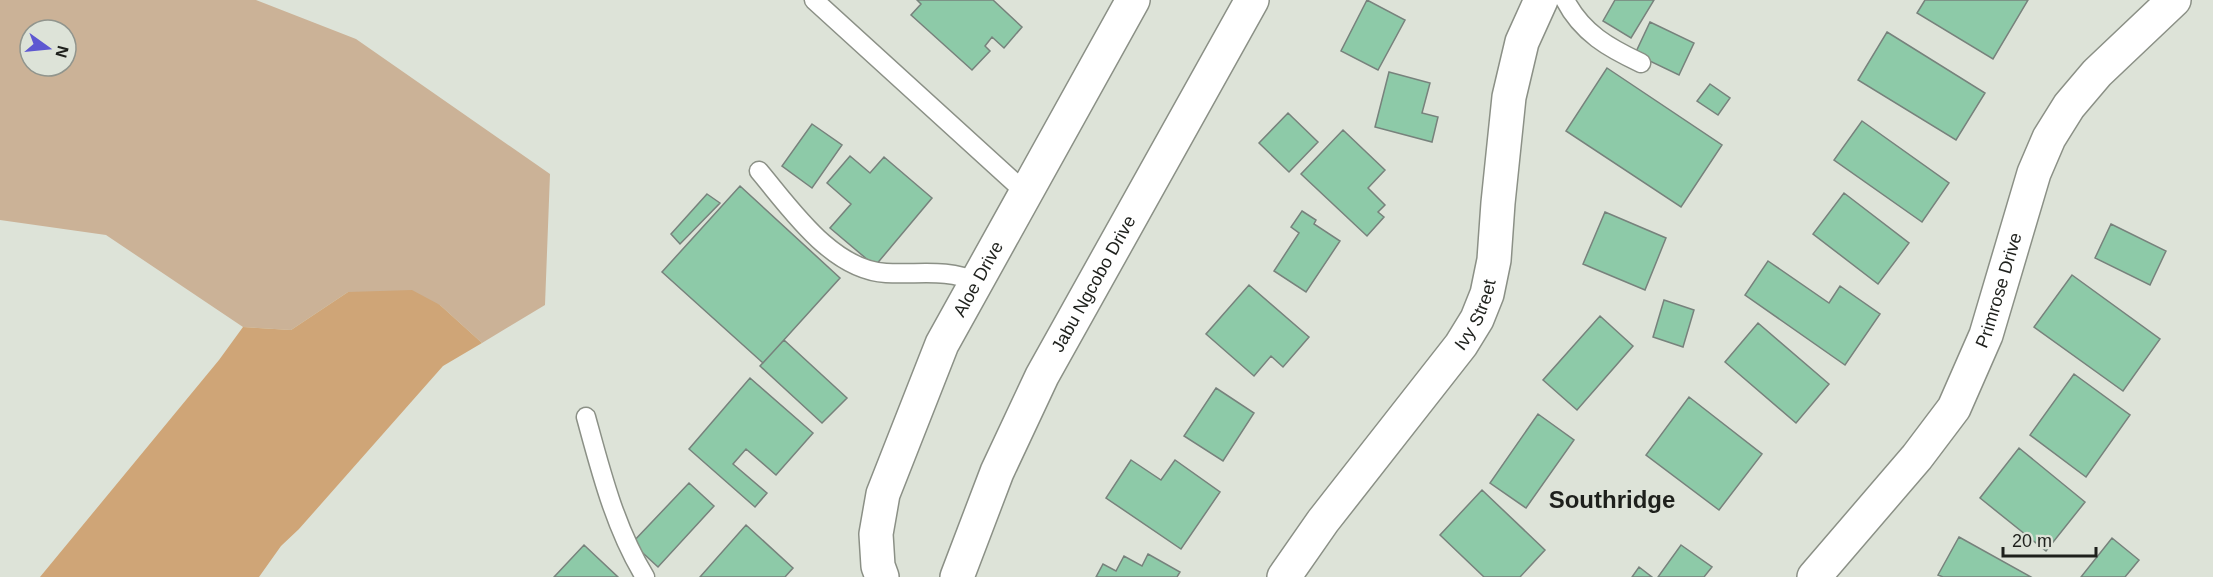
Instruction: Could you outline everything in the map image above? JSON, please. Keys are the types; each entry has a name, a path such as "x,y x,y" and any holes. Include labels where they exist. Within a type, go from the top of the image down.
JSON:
{"street":[{"name":"Aloe Drive","path":"882,577 878,566 876,534 883,494 942,344 1133,0"},
{"name":"Jabu Ngcobo Drive","path":"957,577 997,472 1042,376 1252,0"},
{"name":"Ivy Street","path":"1284,577 1323,521 1461,345 1477,319 1487,294 1494,260 1509,97 1522,42 1541,0"},
{"name":"Primrose Drive","path":"1814,577 1917,457 1954,408 1986,335 2034,174 2049,138 2069,106 2097,73 2174,0"}],"lane":[{"path":"814,0 1026,193"},
{"path":"1565,0 1574,17 1588,31 1613,50 1641,63"},
{"path":"759,171 822,243 845,259 868,270 885,273 948,273 976,282"},
{"path":"586,417 609,497 633,557 645,577"}],"shaded area":[{"path":"0,0 256,0 356,39 550,174 545,305 482,343 440,305 348,292 291,330 243,327 106,235 0,220"},
{"path":"412,290 440,305 482,343 443,366 299,529 281,546 259,577 40,577 219,360 243,327 291,330 348,292"}],"building":[{"path":"917,0 993,0 1022,27 1004,48 992,37 985,46 990,51 972,70 911,15 921,4"},
{"path":"1367,0 1405,20 1378,70 1341,51"},
{"path":"1615,0 1654,0 1631,38 1603,21"},
{"path":"1925,0 2028,0 1993,59 1917,13"},
{"path":"1650,22 1694,43 1679,75 1635,54"},
{"path":"1887,32 1985,93 1956,140 1858,80"},
{"path":"1607,68 1722,145 1681,207 1566,131"},
{"path":"1389,72 1430,83 1422,113 1438,117 1432,142 1375,127"},
{"path":"1710,84 1730,98 1718,115 1697,101"},
{"path":"1288,113 1318,142 1289,172 1259,143"},
{"path":"1862,121 1949,183 1922,222 1834,160"},
{"path":"812,124 842,145 812,188 782,166"},
{"path":"1343,130 1385,170 1368,188 1385,205 1378,212 1384,217 1367,236 1301,174"},
{"path":"850,156 870,173 884,157 932,198 875,266 830,228 851,204 827,183"},
{"path":"740,186 840,278 763,363 662,272"},
{"path":"1844,193 1909,243 1878,284 1813,234"},
{"path":"707,194 720,203 680,244 671,234"},
{"path":"1302,211 1316,220 1314,224 1340,241 1306,292 1274,271 1299,233 1291,227"},
{"path":"1605,212 1666,238 1645,290 1583,264"},
{"path":"2111,224 2166,251 2150,285 2095,258"},
{"path":"1768,261 1829,303 1840,286 1880,314 1845,365 1745,295"},
{"path":"2072,275 2160,339 2123,391 2034,327"},
{"path":"1249,285 1309,337 1283,367 1271,356 1254,376 1206,334"},
{"path":"1664,300 1694,310 1683,347 1653,337"},
{"path":"1600,316 1633,346 1577,410 1543,380"},
{"path":"1758,323 1829,384 1796,423 1725,362"},
{"path":"784,340 847,398 822,423 760,366"},
{"path":"2074,374 2130,415 2086,477 2030,435"},
{"path":"750,378 813,433 776,475 746,449 733,464 767,493 755,507 689,449"},
{"path":"1216,388 1254,413 1223,461 1184,436"},
{"path":"1689,397 1762,454 1719,510 1646,455"},
{"path":"1538,414 1574,440 1526,508 1490,483"},
{"path":"2019,448 2085,502 2046,551 1980,498"},
{"path":"1131,460 1161,480 1175,460 1220,492 1181,549 1106,498"},
{"path":"689,483 714,506 658,567 632,543"},
{"path":"1482,490 1545,550 1520,577 1484,577 1440,535"},
{"path":"746,525 793,568 785,577 700,577"},
{"path":"1959,537 2031,577 1943,577 1938,575"},
{"path":"2112,538 2139,560 2125,577 2081,577"},
{"path":"584,545 618,577 554,577"},
{"path":"1681,545 1712,567 1704,577 1658,577"},
{"path":"1148,554 1180,572 1177,577 1096,577 1103,564 1116,571 1124,556 1142,566"},
{"path":"1639,567 1652,577 1632,577"}],"district":[{"name":"Southridge","path":"1612,500"}]}
